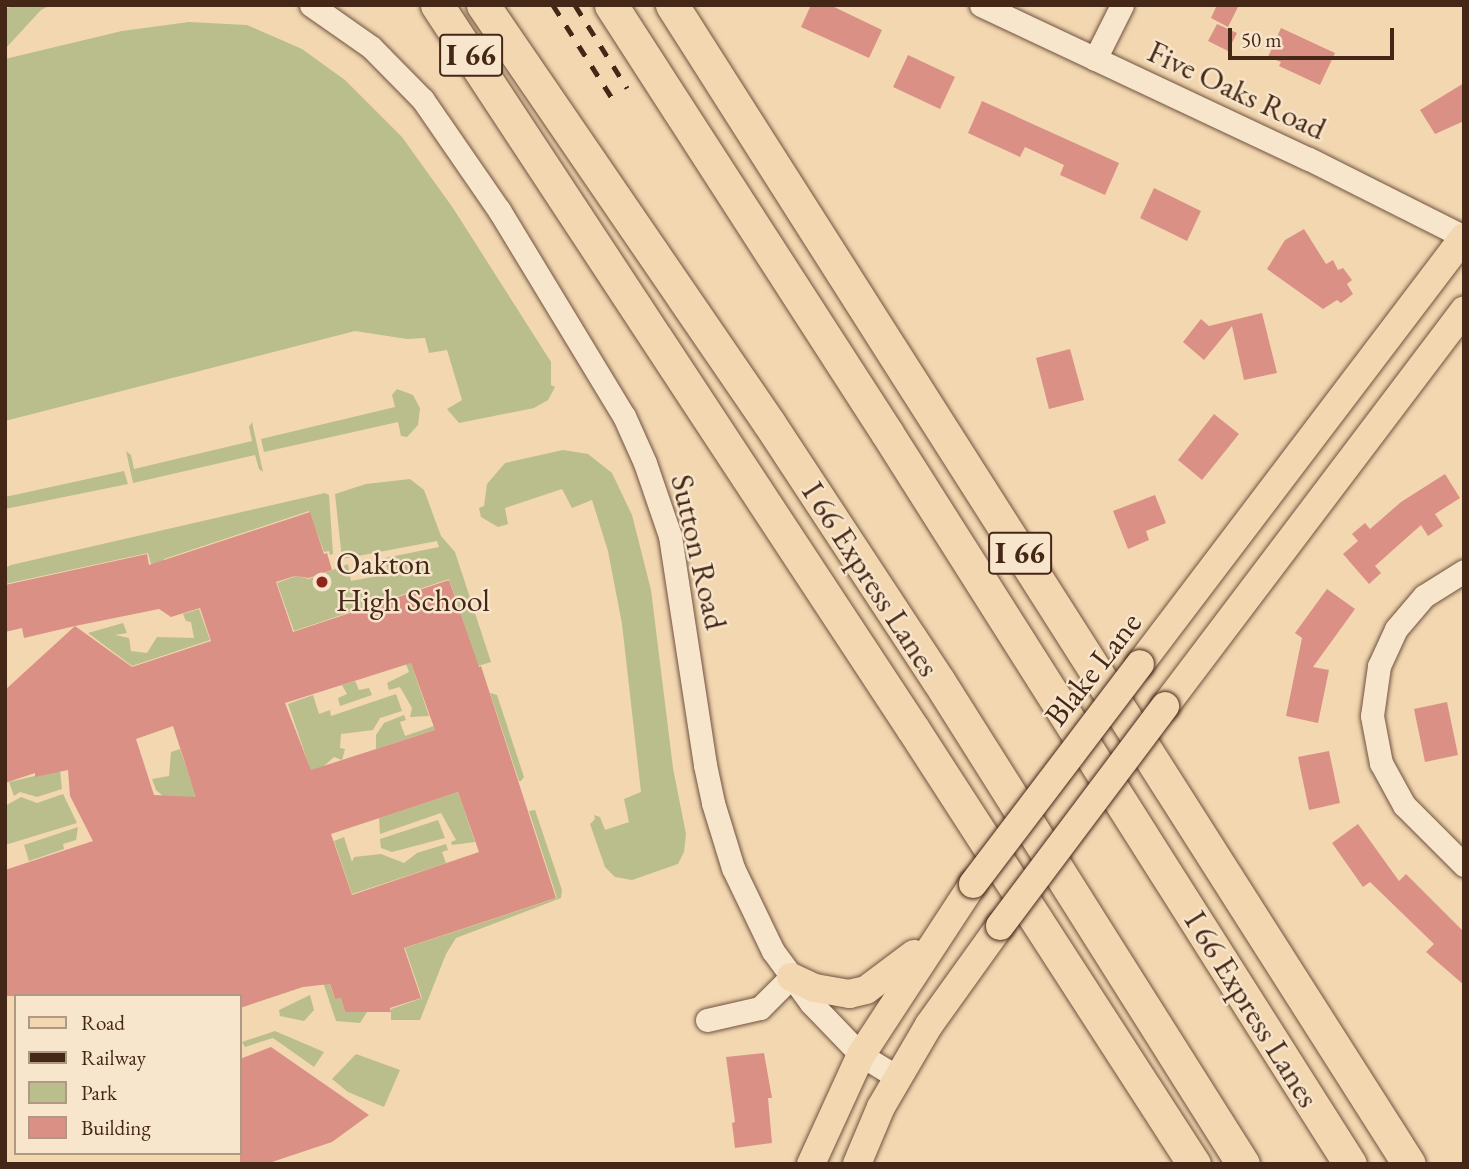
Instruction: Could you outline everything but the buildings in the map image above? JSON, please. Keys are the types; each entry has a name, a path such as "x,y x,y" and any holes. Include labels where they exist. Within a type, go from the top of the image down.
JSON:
{"highway":[{"name":"I 66","path":"438,5 906,717 1194,1164"},
{"name":"I 66 Express Lanes","path":"482,5 769,423 930,668 1243,1164"},
{"name":"I 66 Express Lanes","path":"611,5 887,433 1350,1164"},
{"name":"I 66","path":"672,5 1409,1164"}],"main road":[{"name":"Blake Lane","path":"811,1164 861,1055 973,884 1464,237"},
{"path":"857,1164 897,1077 929,1025 1000,926 1464,310"},
{"path":"792,977 832,992 849,994 866,990 938,934"}],"street":[{"name":"Sutton Road","path":"312,5 371,47 423,100 499,210 624,416 645,463 670,536 705,765 722,833 757,922 792,977 829,1024 861,1055 897,1077"},
{"name":"Five Oaks Road","path":"981,5 1433,219 1464,237"},
{"path":"1095,59 1122,5"},
{"path":"1464,571 1424,596 1396,629 1379,666 1372,716 1381,763 1404,805 1464,865"},
{"path":"707,1020 760,1008 792,977"}],"green space":[{"path":"15,5 51,5 41,10 5,49 5,9"},
{"path":"189,22 247,25 302,49 345,80 402,137 453,208 551,362 551,385 555,387 548,400 534,408 459,423 447,409 462,400 447,350 429,353 425,338 407,339 355,331 5,421 5,59 122,31"},
{"path":"397,389 413,395 420,408 418,425 407,437 401,436 398,422 264,452 261,439 395,407 392,395"},
{"path":"252,422 263,472 259,469 255,455 133,483 126,451 131,455 134,469 252,441 249,427"},
{"path":"563,450 588,454 612,473 632,515 651,590 673,768 686,834 684,852 678,864 632,880 615,877 605,867 590,824 595,819 594,815 600,817 605,830 629,822 624,799 641,792 622,624 608,551 592,500 572,508 562,489 505,508 508,524 498,527 481,517 479,508 484,506 487,484 505,463"},
{"path":"124,471 128,484 5,509 5,497"},
{"path":"410,479 424,490 441,536 455,552 491,662 478,666 449,579 294,631 277,583 296,576 309,579 348,564 351,581 388,574 385,558 439,547 437,541 342,559 335,494 366,484"},
{"path":"325,493 329,495 333,554 330,555 329,551 324,552 309,511 164,559 165,565 152,568 148,553 5,584 5,568 11,565"},
{"path":"199,609 210,640 132,666 88,633 123,623 127,633 115,635 129,638 131,651 147,653 157,637 194,638 191,622 186,621 183,614"},
{"path":"411,663 429,716 410,717 412,708 400,687 389,690 387,683 409,672 406,664"},
{"path":"355,681 359,690 369,688 372,695 340,706 338,698 347,694 342,685"},
{"path":"490,693 497,695 524,777 521,781 519,781"},
{"path":"396,694 402,711 380,718 373,730 341,734 340,748 345,749 342,760 334,757 324,766 311,771 288,704 313,695 319,714 330,710 331,716"},
{"path":"404,715 406,720 400,722 405,736 434,726 435,730 376,749 376,735 384,723"},
{"path":"180,749 191,781 244,790 164,817 163,796 156,790 152,779 169,776 171,752"},
{"path":"60,770 62,789 37,797 20,792 14,796 9,782"},
{"path":"458,792 475,842 452,845 451,842 456,840 441,813 380,834 379,818"},
{"path":"63,794 77,823 5,845 5,806 21,797 37,803"},
{"path":"535,810 562,890 561,898 456,938 446,954 420,1020 391,1020 391,1009 422,998 405,948 557,898 529,811"},
{"path":"438,820 445,838 392,852 381,848 380,839"},
{"path":"78,827 76,840 63,844 64,849 29,861 24,845"},
{"path":"344,837 352,862 354,857 381,854 404,863 417,853 446,844 448,850 442,852 446,863 352,894 334,841"},
{"path":"326,974 335,999 341,998 345,1012 367,1012 360,1023 336,1021 321,976"},
{"path":"310,995 314,1010 304,1021 280,1016 279,1010"},
{"path":"275,1031 324,1052 314,1067 273,1038 245,1047 242,1042"},
{"path":"356,1054 400,1070 384,1107 348,1092 332,1079"}],"railway":[{"path":"553,5 612,98"},
{"path":"575,5 627,88"}],"place":[{"name":"Oakton High School","path":"322,582"}]}
